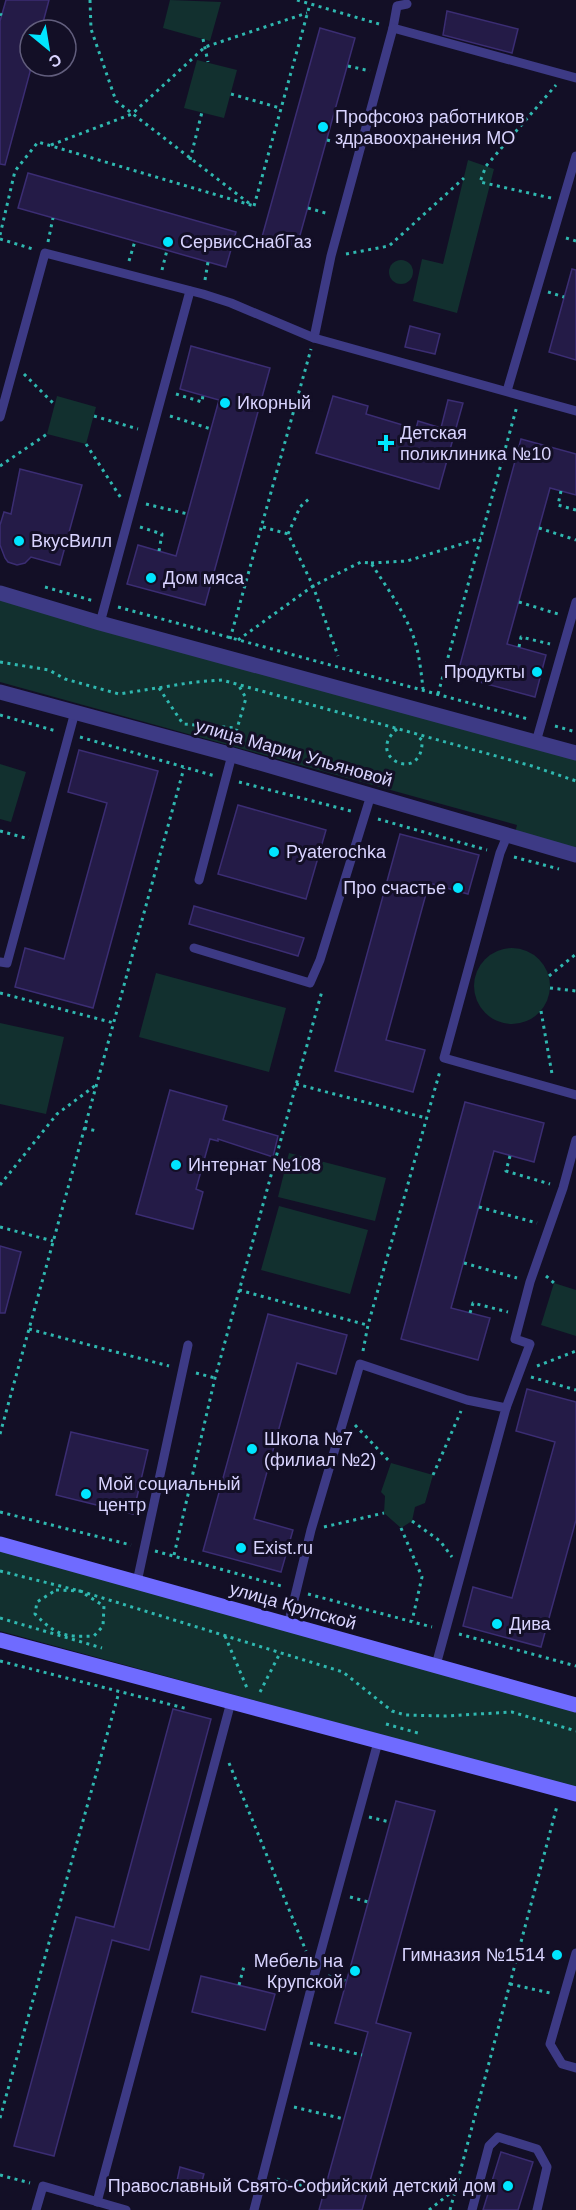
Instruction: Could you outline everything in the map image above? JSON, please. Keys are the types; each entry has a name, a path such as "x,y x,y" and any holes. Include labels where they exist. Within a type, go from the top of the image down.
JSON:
{"street":[{"path":"0,593 100,623 576,753"},
{"name":"улица Марии Ульяновой","path":"0,692 232,749 371,795 576,855"},
{"name":"улица Крупской","path":"0,1544 576,1704"},
{"path":"0,1640 576,1794"}],"lane":[{"path":"314,338 331,256 398,6 407,4"},
{"path":"393,28 576,78"},
{"path":"507,391 576,156"},
{"path":"0,417 45,253 202,294 231,303 314,338 576,411"},
{"path":"100,623 190,291"},
{"path":"536,742 576,602"},
{"path":"0,962 7,963 75,712"},
{"path":"199,880 232,749"},
{"path":"194,948 310,983 320,960 371,795"},
{"path":"507,836 500,853 444,1058 576,1095"},
{"path":"436,1665 506,1408 530,1344 515,1339 530,1282 573,1160 576,1140"},
{"path":"137,1582 188,1345"},
{"path":"288,1625 311,1530 360,1364 467,1400 506,1408"},
{"path":"97,2202 231,1702"},
{"path":"255,2210 297,2040 378,1742"},
{"path":"576,1953 550,2044 562,2064 576,2068"},
{"path":"472,2210 489,2146 498,2137 537,2148 547,2167 537,2210"},
{"path":"36,2210 43,2187 126,2210"}],"path":[{"path":"90,0 91,29 116,101 190,160 254,206"},
{"path":"297,0 393,28"},
{"path":"254,206 310,4"},
{"path":"50,146 132,114 205,47 307,13"},
{"path":"203,39 208,62"},
{"path":"348,66 380,74"},
{"path":"563,201 480,182 486,166 565,75"},
{"path":"231,94 280,108"},
{"path":"190,160 202,112"},
{"path":"327,140 360,148"},
{"path":"53,218 45,253 0,237 15,171 38,142 254,206"},
{"path":"331,256 389,246 465,178"},
{"path":"308,208 342,217"},
{"path":"125,274 135,241"},
{"path":"159,283 167,250"},
{"path":"202,294 208,261"},
{"path":"230,639 314,338"},
{"path":"15,365 55,405"},
{"path":"163,389 202,402 203,395"},
{"path":"438,694 520,395"},
{"path":"156,412 211,429"},
{"path":"94,416 151,432"},
{"path":"0,466 47,434"},
{"path":"86,444 130,512"},
{"path":"561,491 558,505 576,510"},
{"path":"288,534 300,507 311,497"},
{"path":"133,501 188,514"},
{"path":"127,524 162,534 159,551"},
{"path":"263,527 288,534 313,586 338,656"},
{"path":"539,528 576,540"},
{"path":"238,640 313,586 361,561 370,563 406,561 481,538"},
{"path":"370,563 392,595 412,633 423,689"},
{"path":"42,586 576,732"},
{"path":"519,602 572,618"},
{"path":"519,647 521,637 563,648"},
{"path":"0,662 49,670 65,680 119,694 222,680 532,766 576,781"},
{"path":"232,749 246,698 238,685"},
{"path":"159,688 183,724 237,728"},
{"path":"0,715 184,768 364,814 565,871"},
{"path":"397,729 389,736 386,746 389,756 397,763 407,765 417,760 422,751 422,740 416,734"},
{"path":"0,1434 184,768"},
{"path":"0,831 39,842"},
{"path":"549,976 576,954"},
{"path":"174,1555 215,1378 322,992 320,960"},
{"path":"550,988 576,991"},
{"path":"0,993 114,1023"},
{"path":"541,1011 555,1089"},
{"path":"360,1364 368,1325 444,1058"},
{"path":"296,1084 426,1118"},
{"path":"0,1185 57,1114 96,1085"},
{"path":"84,1128 97,1131"},
{"path":"510,1156 506,1171 563,1188"},
{"path":"479,1207 550,1227"},
{"path":"0,1227 53,1241"},
{"path":"464,1263 530,1282"},
{"path":"239,1290 368,1325"},
{"path":"470,1312 472,1303 522,1315"},
{"path":"29,1329 215,1378"},
{"path":"518,1373 576,1351"},
{"path":"518,1373 576,1390"},
{"path":"433,1475 467,1400"},
{"path":"344,1414 391,1463"},
{"path":"311,1530 384,1513"},
{"path":"412,1521 440,1541 462,1570"},
{"path":"401,1528 422,1577 412,1621"},
{"path":"0,1571 80,1590 343,1672 392,1711 405,1715 445,1716 512,1712 576,1731"},
{"path":"56,1590 80,1590 104,1606 103,1626 94,1636 66,1636 48,1627 35,1614 37,1602 56,1590"},
{"path":"225,1636 247,1688"},
{"path":"260,1692 280,1653"},
{"path":"0,1661 194,1711"},
{"path":"0,2118 119,1692"},
{"path":"220,1743 315,1973 346,1981"},
{"path":"450,2210 557,1806 567,1809"},
{"path":"359,1814 390,1822"},
{"path":"337,1894 368,1902"},
{"path":"239,1985 244,1966"},
{"path":"510,1984 564,1996"},
{"path":"297,2040 362,2055"},
{"path":"281,2104 344,2119"},
{"path":"0,2175 43,2187"},
{"path":"263,2175 324,2191"},
{"path":"429,2210 455,2189"}],"green space":[{"path":"170,0 221,2 210,41 163,28"},
{"path":"197,60 237,70 224,118 184,108"},
{"path":"468,160 494,169 457,313 413,301 422,259 443,264"},
{"path":"401,260 409,264 413,272 409,280 401,284 393,280 389,272 393,264"},
{"path":"57,396 96,407 86,444 47,434"},
{"path":"0,597 576,757 576,849 515,833 517,825 0,682"},
{"path":"0,764 26,772 11,822 0,819"},
{"path":"512,948 526,951 539,959 547,972 550,986 547,1000 539,1013 526,1021 512,1024 498,1021 485,1013 477,1000 474,986 477,972 485,959 498,951"},
{"path":"156,973 286,1008 269,1072 139,1037"},
{"path":"0,1023 64,1037 46,1114 0,1104"},
{"path":"289,1153 386,1178 375,1221 278,1197"},
{"path":"279,1206 368,1230 350,1294 261,1270"},
{"path":"554,1283 576,1290 576,1336 541,1325"},
{"path":"391,1463 433,1475 425,1503 415,1507 412,1521 401,1528 384,1513 385,1496 381,1492"},
{"path":"0,1550 576,1711 576,1788 0,1631"}],"building":[{"path":"6,0 49,0 44,18 18,18 18,78 28,78 5,165 0,164 0,21"},
{"path":"447,11 518,29 512,53 443,35"},
{"path":"320,28 355,38 297,246 262,237"},
{"path":"28,173 236,232 226,267 18,208"},
{"path":"572,269 576,270 576,360 549,352"},
{"path":"410,326 440,334 435,354 405,347"},
{"path":"191,346 270,368 205,605 127,584 138,545 176,556 219,400 180,389"},
{"name":"Детская поликлиника №10","path":"333,396 368,406 366,414 416,429 418,421 441,428 448,400 463,403 439,489 316,453"},
{"path":"521,439 576,454 576,495 550,488 507,644 546,655 535,697 457,676"},
{"path":"20,469 82,485 60,565 31,557 25,563 17,565 8,562 5,558 0,545 0,525 4,512 11,514"},
{"path":"79,750 158,771 93,1008 15,987 25,948 64,959 107,803 68,792"},
{"path":"238,805 326,830 306,899 218,874"},
{"path":"400,834 479,855 468,894 429,883 386,1040 425,1050 413,1092 335,1071"},
{"path":"194,906 304,938 298,956 189,924"},
{"name":"Интернат №108","path":"170,1090 227,1106 223,1120 278,1136 273,1157 218,1139 218,1141 210,1139 196,1189 203,1192 193,1229 136,1214"},
{"path":"465,1102 544,1123 534,1162 494,1151 451,1308 490,1318 478,1360 401,1339"},
{"path":"0,1246 21,1252 5,1313 0,1313"},
{"path":"268,1314 347,1335 336,1374 297,1363 254,1519 293,1530 281,1572 203,1551"},
{"path":"527,1389 576,1402 576,1520 541,1647 463,1626 473,1587 512,1598 555,1442 516,1431"},
{"path":"71,1432 148,1450 133,1514 56,1495"},
{"path":"173,1709 211,1719 149,1950 112,1940 54,2156 14,2146 76,1917 114,1927"},
{"path":"396,1801 435,1811 376,2023 411,2033 362,2210 319,2210 368,2032 335,2023"},
{"path":"201,1976 275,1994 265,2030 192,2012"},
{"name":"Православный Свято-Софийский детский дом","path":"501,2152 533,2162 518,2210 483,2210"},
{"path":"180,2167 204,2174 200,2188 177,2181"}],"place":[{"name":"Профсоюз работников здравоохранения МО","path":"323,127"},
{"name":"СервисСнабГаз","path":"168,242"},
{"name":"Икорный","path":"225,403"},
{"name":"Детская поликлиника №10","path":"386,443"},
{"name":"ВкусВилл","path":"19,541"},
{"name":"Дом мяса","path":"151,578"},
{"name":"Продукты","path":"537,672"},
{"name":"Pyaterochka","path":"274,852"},
{"name":"Про счастье","path":"458,888"},
{"name":"Интернат №108","path":"176,1165"},
{"name":"Школа №7 (филиал №2)","path":"252,1449"},
{"name":"Мой социальный центр","path":"86,1494"},
{"name":"Exist.ru","path":"241,1548"},
{"name":"Дива","path":"497,1624"},
{"name":"Гимназия №1514","path":"557,1955"},
{"name":"Мебель на Крупской","path":"355,1971"},
{"name":"Православный Свято-Софийский детский дом","path":"508,2186"}]}
